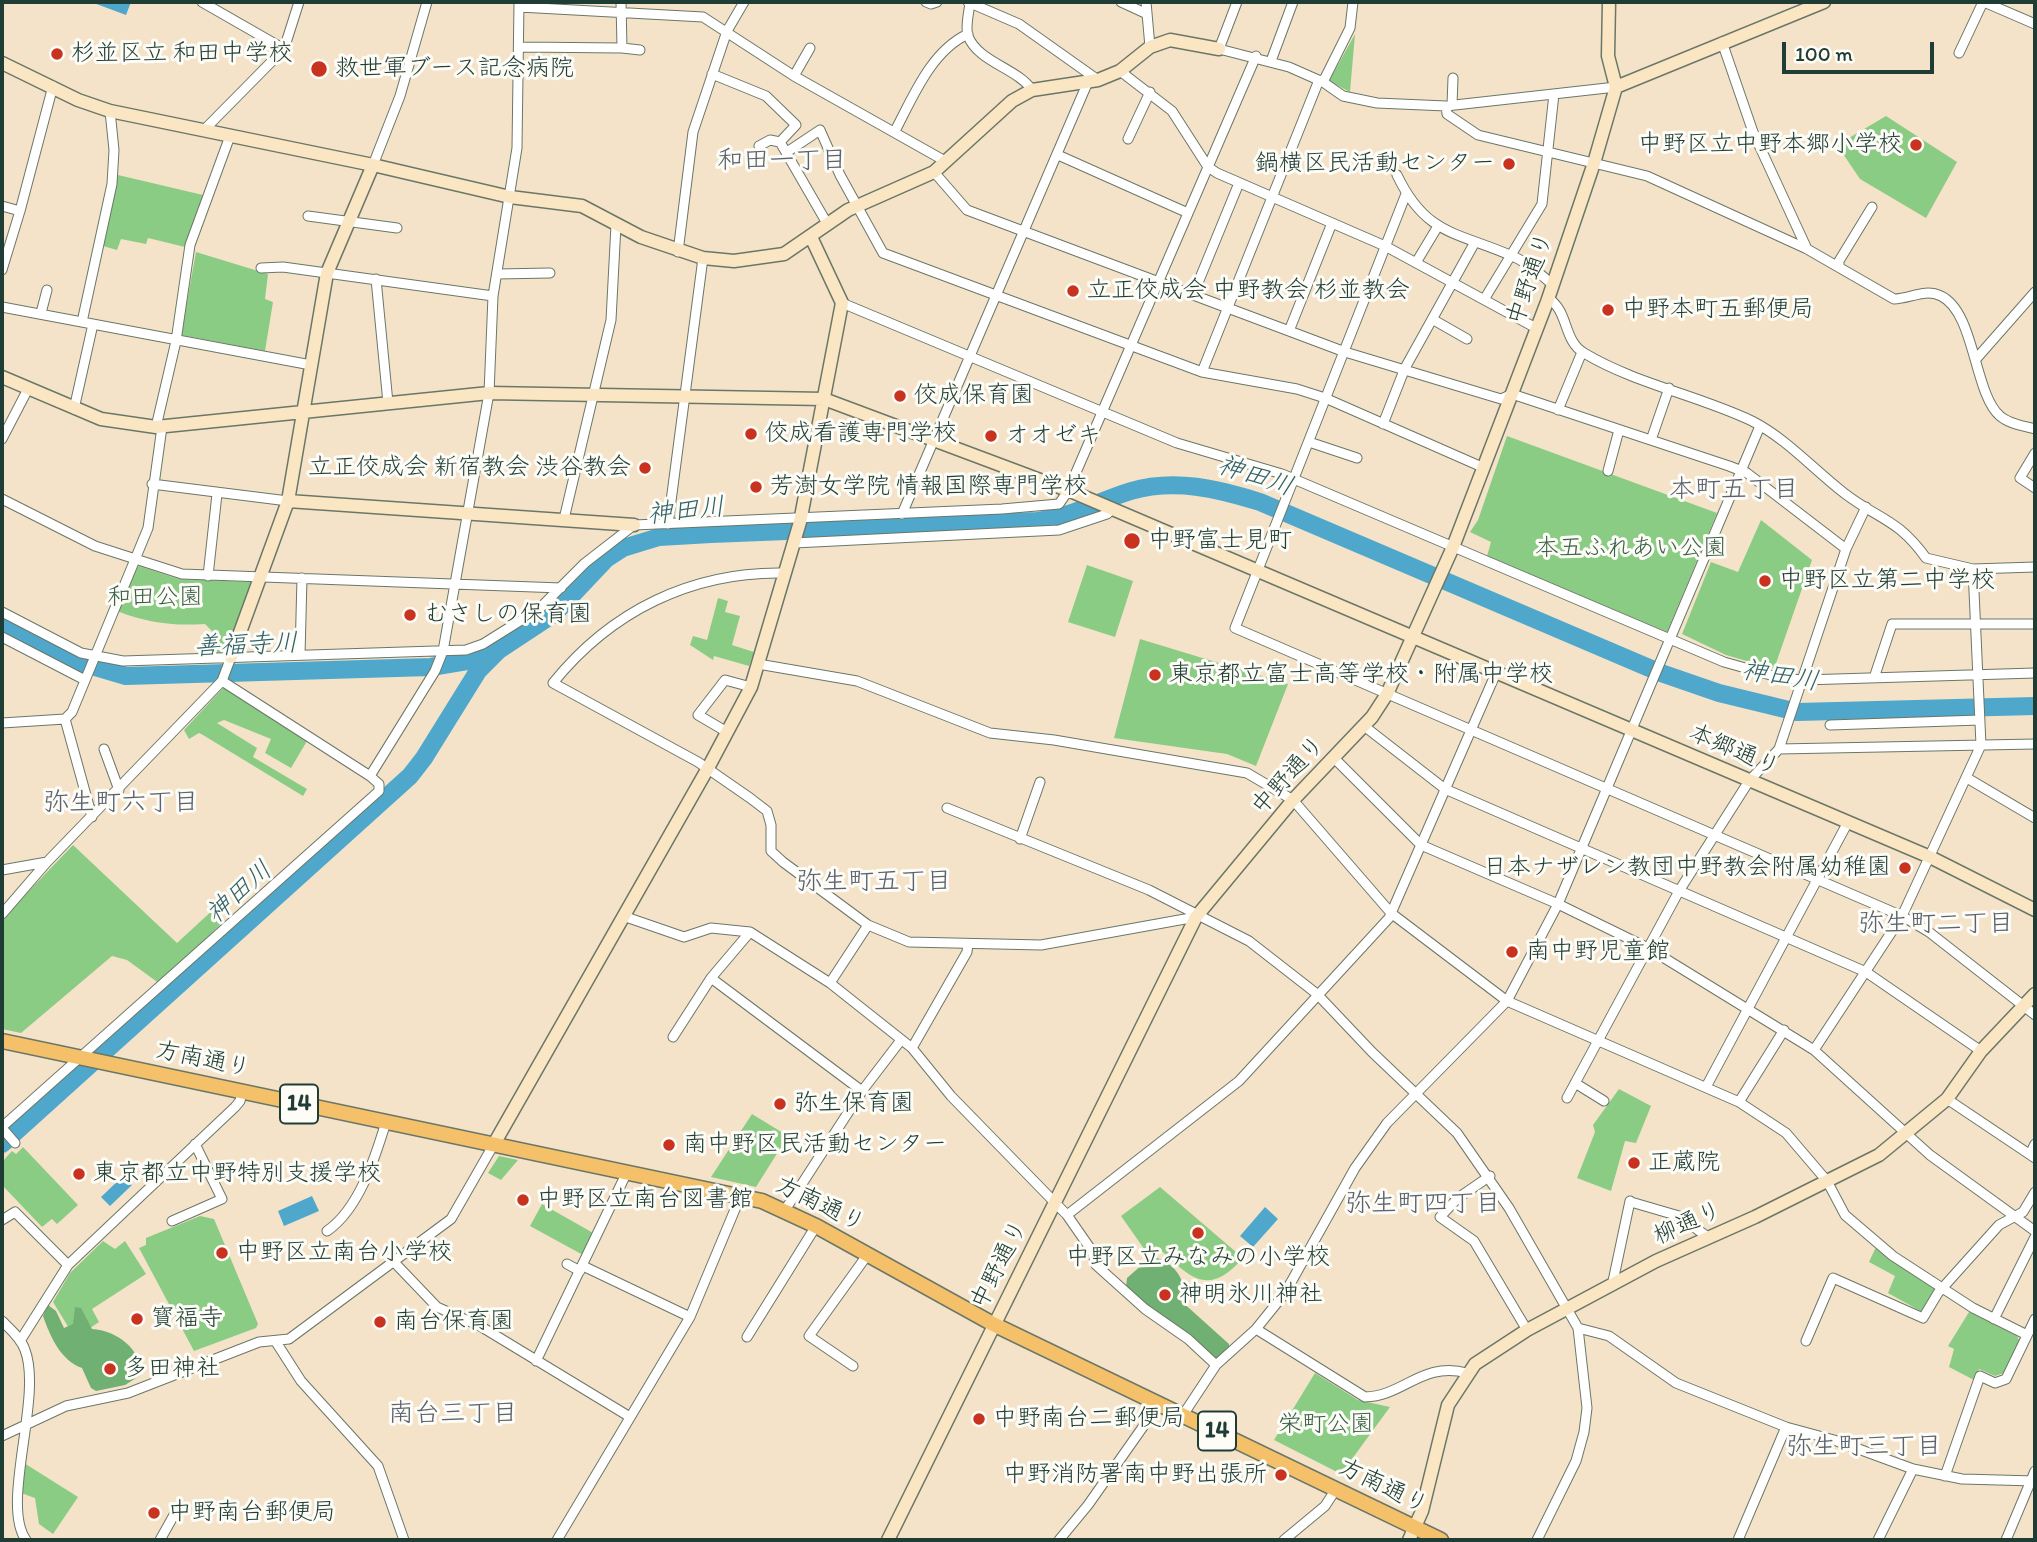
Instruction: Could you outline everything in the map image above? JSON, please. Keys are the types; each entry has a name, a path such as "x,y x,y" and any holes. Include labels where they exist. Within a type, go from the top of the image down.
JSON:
{"main road":[{"name":"方南通り","path":"2,1041 741,1195 785,1210 993,1324 1336,1489 1412,1533 1441,1540"}],"street":[{"path":"202,2 284,49"},
{"path":"204,131 284,49 299,2"},
{"path":"2,914 47,862 223,679 288,501 327,273 400,96 428,2"},
{"path":"621,2 622,48"},
{"path":"678,252 693,132 727,32 744,2"},
{"path":"926,2 937,2"},
{"path":"1032,90 1025,81 982,53 968,34 969,2 1019,24 1093,82"},
{"path":"1121,2 1147,14"},
{"path":"1146,2 1150,47"},
{"path":"1219,49 1237,2"},
{"path":"1271,61 1293,2"},
{"path":"1202,372 1271,197 1321,81 1350,27 1353,2"},
{"name":"中野通り","path":"888,1540 1196,917 1293,800 1364,726 1387,694 1453,547 1548,298 1594,163 1616,87 1608,56 1609,2"},
{"path":"2,63 78,100 110,111 373,164 510,197 582,206 616,225 678,252 734,261 784,254 857,205 934,172 1012,102 1032,90 1093,82 1120,71 1150,47 1170,40 1256,56 1321,81 1343,96 1360,102 1449,105 1616,87 1722,41 1824,2"},
{"path":"1959,53 1984,2 2035,24"},
{"path":"370,776 435,671 442,653 469,514 489,393 493,296 517,148 519,4 622,14 704,17 794,76 945,161"},
{"path":"895,131 924,78 954,41 968,34"},
{"path":"1722,41 1753,132 1807,249"},
{"path":"520,47 640,50"},
{"path":"794,76 810,48"},
{"path":"152,484 375,513 469,514 634,525 801,520 1059,504 1068,491 1256,56"},
{"path":"1120,71 1172,111 1208,167 1417,261 1536,328"},
{"path":"712,74 766,96 796,125 780,142"},
{"path":"1453,78 1447,114 1478,135 1647,176 1807,249 1894,299 1905,299 1921,293 1941,296 1954,309 1999,416 2035,429"},
{"path":"902,514 970,354 1093,82"},
{"path":"2,270 53,86"},
{"path":"1128,139 1150,92"},
{"path":"1485,298 1542,204 1554,94"},
{"path":"82,321 91,259 113,176 110,111"},
{"path":"787,152 820,130 883,253 1202,372 1297,388 1325,398 1482,467"},
{"path":"2,723 65,719 72,712 92,657 148,528 159,427 176,341 190,245 230,136"},
{"path":"760,146 770,141 780,142 828,225"},
{"path":"1058,155 1188,213"},
{"path":"934,172 967,210 1226,308 1345,352 1501,398 1512,394 1741,471 1846,549"},
{"path":"1396,175 1420,213 1438,226 1512,255 1552,284"},
{"path":"1193,295 1239,183"},
{"path":"1406,194 1235,628 1818,877 1902,916 1929,933 2035,1015"},
{"path":"2,206 20,211"},
{"path":"1839,266 1839,261 1872,207"},
{"path":"308,216 397,228"},
{"path":"1289,331 1332,223"},
{"path":"564,519 611,320 616,225"},
{"path":"1417,261 1438,226"},
{"path":"2,1436 66,1406 128,1393 259,1342 276,1342 304,1329 451,1219 708,768 751,687 801,520 842,303 811,237"},
{"path":"1383,424 1405,368 1475,242"},
{"path":"668,524 703,258"},
{"path":"261,268 283,267 493,296"},
{"path":"497,274 550,273"},
{"path":"376,279 388,403"},
{"path":"41,313 47,290"},
{"path":"1976,359 2035,292"},
{"path":"1548,298 1559,305 1574,346 1582,352 1622,373 1669,388 1760,426 1783,440 1845,494 1910,535 1926,558 1973,569 2035,567"},
{"path":"842,303 970,354 1177,443 1294,480 1724,662 1781,678 1803,680 2035,673"},
{"path":"2,307 310,365"},
{"path":"1432,320 1467,339"},
{"path":"74,409 93,324"},
{"path":"1558,410 1582,352"},
{"name":"本郷通り","path":"2,377 74,409 114,422 159,427 489,393 824,399 1087,498 1930,857 2035,910"},
{"path":"1651,440 1669,388"},
{"path":"2,439 28,389"},
{"path":"1183,1415 1216,1365 1256,1329 1285,1293 1355,1168 1387,1123 1507,1001 1559,904 1760,426"},
{"path":"1608,471 1619,430"},
{"path":"1309,442 1340,455 1357,458"},
{"path":"2035,453 2020,478 2035,488"},
{"path":"208,576 218,494"},
{"path":"2,499 95,547 182,574 561,589"},
{"path":"1567,1098 1679,891 1749,781 1779,750 1846,549 1866,507"},
{"path":"795,542 1059,530 1107,514 1111,509"},
{"path":"2,612 58,643 92,657 123,661 442,653 466,650 483,644 539,609 604,546 634,525"},
{"path":"1814,1050 1902,916 1981,745 1973,569"},
{"path":"785,573 739,574 655,598 613,624 553,683 708,768 767,811 771,824 771,851 868,925 909,942 1041,945 1196,917"},
{"path":"300,655 302,578"},
{"path":"1874,678 1892,624 2035,624"},
{"path":"2,637 86,677"},
{"path":"758,664 856,681 990,733 1054,740 1247,773 1293,800 1391,913 1507,1001 1740,1102 1786,1133 1827,1181 1845,1215 1893,1255 1994,1319 2027,1335"},
{"path":"1069,1218 1239,1080 1391,913 1496,673"},
{"path":"15,1143 3,1128 379,791 379,784 370,776 223,679"},
{"path":"727,732 698,715 725,680 751,687"},
{"path":"65,719 92,817"},
{"path":"1830,725 1980,719"},
{"path":"1364,726 1445,789 1866,972 1982,1051"},
{"path":"1779,750 2035,744"},
{"path":"104,749 119,790"},
{"path":"1333,757 1421,845 1559,904 1648,948 1814,1050 1907,1135 2035,1231"},
{"path":"1966,778 2035,818"},
{"path":"1020,839 1040,782"},
{"path":"947,808 1149,890 1196,917 1249,941 1317,994 1372,1052 1457,1133 1490,1177 1577,1328 1587,1408 1584,1432 1576,1461 1537,1540"},
{"path":"1706,1087 1785,936 1849,822"},
{"path":"2,870 47,862"},
{"path":"623,916 684,937 711,928 750,932 830,983 912,1048 951,1096 1069,1218 1092,1251 1096,1265 1145,1309 1188,1339 1216,1365"},
{"path":"830,983 868,925"},
{"path":"673,1037 711,978 750,932"},
{"path":"912,1048 935,1012 967,952 968,944"},
{"path":"711,978 862,1091"},
{"name":"柳通り","path":"1412,1533 1431,1480 1448,1405 1467,1373 1496,1348 1656,1261 1879,1155 1907,1135 1947,1099 1982,1051 2035,994"},
{"path":"1740,1102 1784,1030"},
{"path":"785,1210 862,1091 901,1040"},
{"path":"1575,1083 1604,1101"},
{"path":"20,1341 68,1265 240,1101 242,1092"},
{"path":"1947,1099 2032,1156 2035,1144"},
{"path":"327,1231 343,1217 368,1173 386,1122"},
{"path":"172,1221 222,1199 195,1144"},
{"path":"536,1361 627,1172"},
{"path":"1490,1177 1458,1198 1440,1217 1474,1241 1527,1330"},
{"path":"1806,1341 1833,1278 1923,1318 1944,1288 1999,1225 2023,1212 2035,1192"},
{"path":"557,1540 690,1317 741,1195"},
{"path":"1612,1286 1630,1202 1679,1216 1709,1238"},
{"path":"2,1220 15,1212 68,1265"},
{"path":"747,1336 816,1226"},
{"path":"1994,1319 2035,1237"},
{"path":"853,1366 809,1336 868,1254"},
{"path":"393,1261 437,1307 445,1309 630,1417"},
{"path":"567,1265 690,1317"},
{"path":"1945,1476 1980,1376 1995,1383 2006,1379 2035,1319"},
{"path":"2,1321 26,1351 27,1410 18,1454 16,1510 21,1539"},
{"path":"1577,1328 1609,1336 1676,1383 1786,1427 1834,1440 1913,1469 1945,1476 2033,1481"},
{"path":"1256,1329 1365,1397 1384,1396 1418,1375 1454,1369 1467,1373"},
{"path":"276,1342 302,1381 378,1466 404,1540"},
{"path":"1059,1540 1088,1505 1158,1404"},
{"path":"1738,1540 1786,1427"},
{"path":"1878,1540 1913,1469"},
{"path":"2006,1540 2035,1471"},
{"path":"1284,1540 1325,1506 1336,1489"},
{"path":"160,1540 174,1515"}],"green space":[{"path":"1355,34 1350,92 1329,81"},
{"path":"1886,116 1957,162 1926,218 1860,179 1837,145"},
{"path":"118,175 203,195 185,247 148,238 146,244 121,239 117,250 103,246"},
{"path":"196,252 268,274 265,299 273,302 265,351 181,335"},
{"name":"本五ふれあい公園","path":"1507,436 1717,513 1667,632 1487,556 1491,542 1470,532 1478,520"},
{"path":"1761,520 1812,560 1774,669 1726,655 1682,634 1711,562 1738,572"},
{"path":"1087,565 1133,581 1115,637 1068,622"},
{"name":"和田公園","path":"139,566 179,579 251,582 226,652 213,654 212,631 205,624 160,623 117,611 135,569"},
{"path":"718,598 728,601 725,612 740,616 732,645 754,652 749,666 714,656 713,660 690,645 693,636 707,640"},
{"path":"1140,639 1288,684 1256,766 1227,754 1114,738"},
{"path":"224,687 307,741 291,768 265,753 271,739 224,720 217,723 257,748 253,757 307,789 303,796 199,733 189,739 184,730"},
{"path":"73,845 177,943 215,908 225,920 160,984 127,960 112,956 21,1033 2,1029 2,919"},
{"path":"1619,1089 1651,1106 1636,1143 1625,1141 1611,1191 1577,1178 1595,1132 1593,1125"},
{"path":"752,1114 788,1136 756,1187 711,1177"},
{"path":"23,1147 78,1205 57,1224 52,1219 42,1227 2,1185 2,1162 12,1151 16,1154"},
{"path":"499,1156 518,1160 501,1180 488,1173"},
{"path":"1160,1187 1243,1258 1230,1271 1218,1278 1198,1279 1188,1274 1156,1246 1147,1253 1121,1216"},
{"path":"542,1204 595,1234 583,1255 530,1226"},
{"path":"200,1216 214,1219 258,1324 256,1328 194,1351 139,1248 146,1245 146,1238"},
{"path":"103,1241 115,1249 125,1241 146,1274 92,1309 99,1322 75,1338 53,1302 70,1273"},
{"path":"1876,1247 1935,1286 1936,1291 1922,1312 1888,1293 1895,1276 1869,1262"},
{"path":"1151,1257 1162,1260 1176,1270 1183,1285 1178,1296 1180,1300 1229,1344 1230,1356 1221,1363 1160,1322 1126,1286 1127,1278"},
{"path":"48,1305 56,1311 64,1328 73,1324 75,1307 81,1308 92,1329 118,1337 132,1349 137,1357 141,1375 125,1385 96,1391 91,1388 82,1368 62,1354 53,1339 43,1316"},
{"path":"1969,1312 2017,1336 2020,1342 2004,1373 1995,1376 1979,1369 1974,1380 1949,1367 1954,1349 1948,1346"},
{"name":"栄町公園","path":"1315,1373 1358,1400 1390,1407 1341,1474 1274,1440"},
{"path":"24,1463 78,1497 53,1534 39,1524 35,1498 21,1493"}],"water":[{"path":"91,2 131,2 126,15"},
{"path":"123,1176 132,1185 110,1206 101,1197"},
{"path":"312,1196 319,1211 284,1226 278,1211"},
{"path":"1265,1207 1278,1219 1253,1247 1240,1236"}],"waterway":[{"name":"神田川","path":"2,1144 410,776 478,671 499,650 555,613 606,559 623,548 659,537 1037,521 1062,516 1131,491 1180,485 1228,493 1260,502 1661,673 1719,693 1797,712 2035,706"},
{"name":"善福寺川","path":"2,627 55,655 126,676 431,667 473,660 493,652"}],"place":[{"name":"杉並区立 和田中学校","path":"57,54"},
{"name":"救世軍ブース記念病院","path":"319,69"},
{"name":"中野区立中野本郷小学校","path":"1916,145"},
{"name":"鍋横区民活動センター","path":"1509,164"},
{"name":"立正佼成会 中野教会 杉並教会","path":"1073,291"},
{"name":"中野本町五郵便局","path":"1608,310"},
{"name":"佼成保育園","path":"900,396"},
{"name":"佼成看護専門学校","path":"751,434"},
{"name":"オオゼキ","path":"991,436"},
{"name":"立正佼成会 新宿教会 渋谷教会","path":"645,468"},
{"name":"芳澍女学院 情報国際専門学校","path":"756,487"},
{"name":"中野富士見町","path":"1132,541"},
{"name":"中野区立第二中学校","path":"1765,581"},
{"name":"むさしの保育園","path":"410,615"},
{"name":"東京都立富士高等学校・附属中学校","path":"1155,675"},
{"name":"日本ナザレン教団中野教会附属幼稚園","path":"1905,868"},
{"name":"南中野児童館","path":"1512,952"},
{"name":"弥生保育園","path":"780,1104"},
{"name":"南中野区民活動センター","path":"669,1145"},
{"name":"正蔵院","path":"1634,1163"},
{"name":"東京都立中野特別支援学校","path":"79,1174"},
{"name":"中野区立南台図書館","path":"523,1200"},
{"name":"中野区立みなみの小学校","path":"1198,1233"},
{"name":"中野区立南台小学校","path":"222,1253"},
{"name":"神明氷川神社","path":"1165,1295"},
{"name":"寳福寺","path":"137,1319"},
{"name":"南台保育園","path":"380,1322"},
{"name":"多田神社","path":"110,1369"},
{"name":"中野南台二郵便局","path":"979,1419"},
{"name":"中野消防署南中野出張所","path":"1281,1475"},
{"name":"中野南台郵便局","path":"154,1513"}],"district":[{"name":"和田一丁目","path":"782,161"},
{"name":"本町五丁目","path":"1734,490"},
{"name":"弥生町六丁目","path":"121,803"},
{"name":"弥生町五丁目","path":"874,882"},
{"name":"弥生町二丁目","path":"1936,924"},
{"name":"弥生町四丁目","path":"1423,1204"},
{"name":"南台三丁目","path":"453,1414"},
{"name":"弥生町三丁目","path":"1864,1447"}]}
